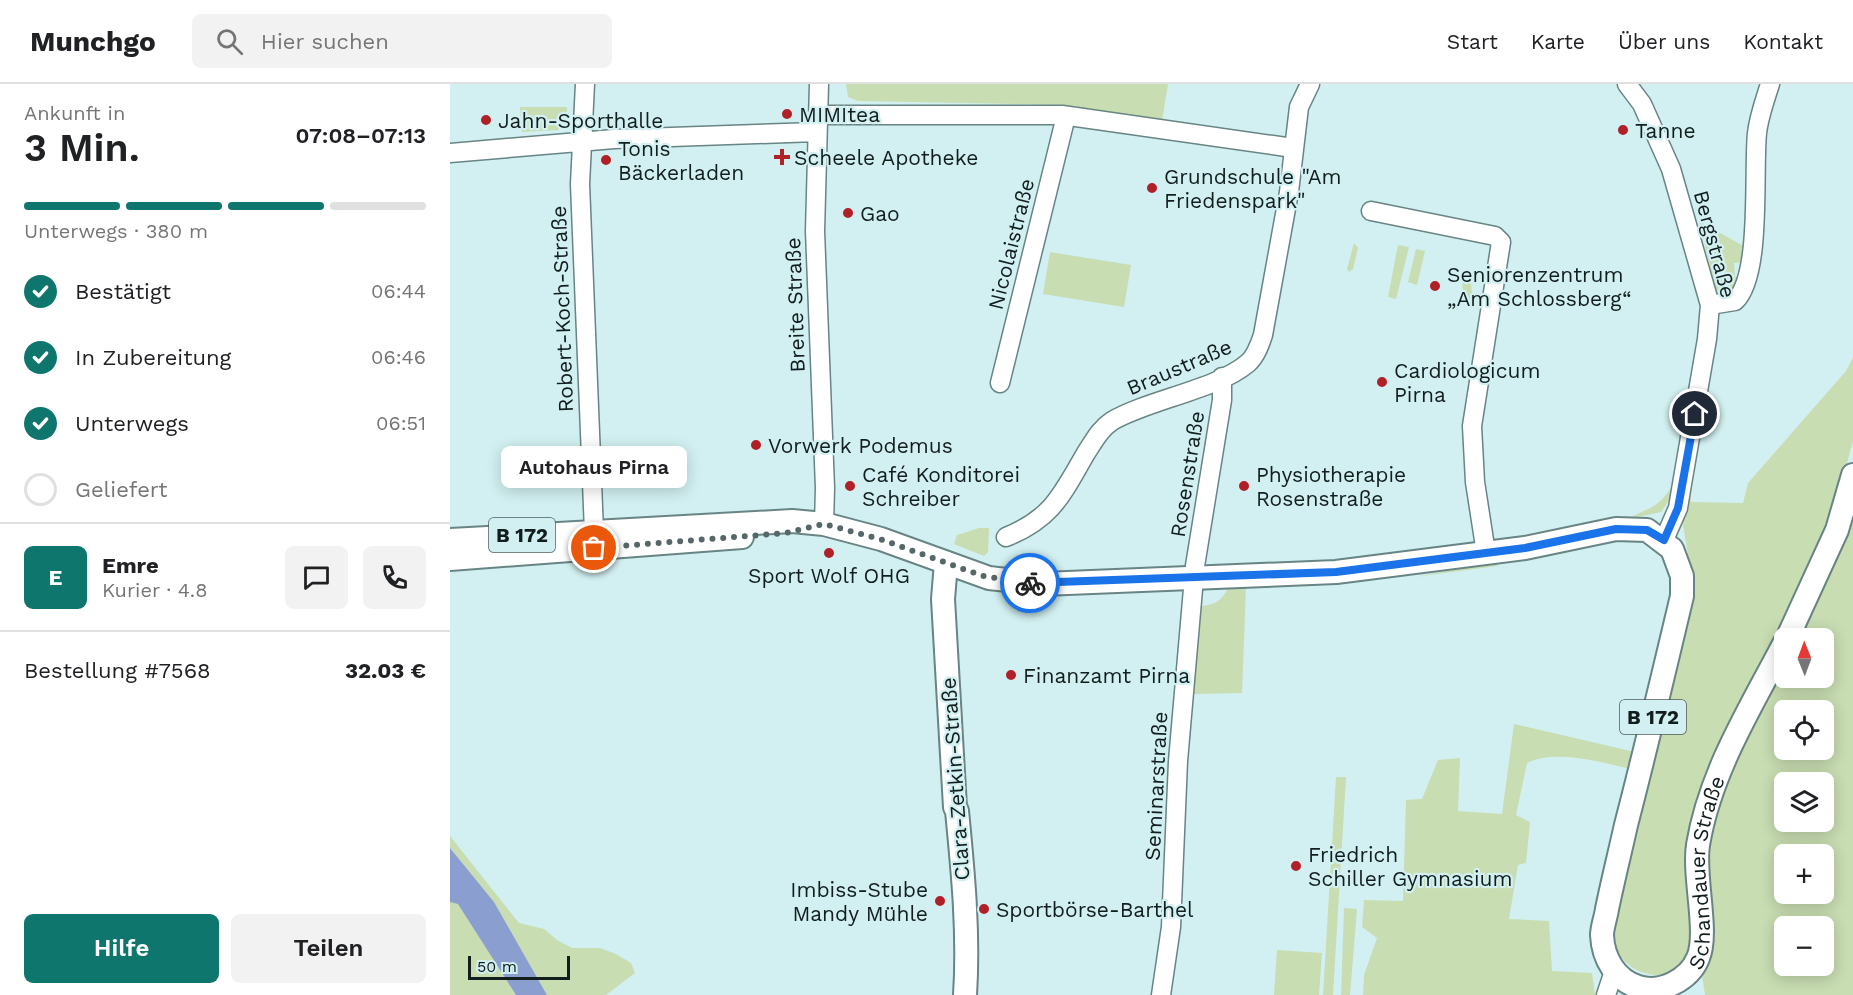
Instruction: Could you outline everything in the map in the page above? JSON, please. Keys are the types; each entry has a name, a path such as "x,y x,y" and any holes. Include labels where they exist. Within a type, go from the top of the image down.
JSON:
{"main road":[{"name":"Schandauer Straße","path":"1792,628 1837,530 1853,475"},
{"name":"B 172","path":"450,540 594,540 786,533 824,524 880,539 989,578 1043,584 1336,572 1486,553 1616,529 1647,530 1664,540 1678,560 1682,576 1682,596 1618,856 1602,935 1607,959 1614,971"},
{"name":"B 172","path":"450,559 594,540"},
{"name":"Clara-Zetkin-Straße","path":"946,563 943,599 955,807 964,903 967,958 965,995"},
{"name":"Schandauer Straße","path":"1614,971 1623,980 1643,988 1668,987 1681,980 1699,957 1701,923 1696,867 1698,844 1715,778 1774,663"}],"street":[{"name":"Robert-Koch-Straße","path":"585,84 581,141 582,242 594,540"},
{"name":"Breite Straße","path":"819,84 815,231 825,488 824,524"},
{"name":"Braustraße","path":"1006,537 1030,527 1045,515 1104,427 1136,410 1222,377 1248,362 1263,335 1289,192 1299,107 1310,84"},
{"name":"Bergstraße","path":"1627,84 1642,104 1671,169 1710,305 1704,361 1678,508 1664,540"},
{"path":"1710,305 1736,301 1746,286 1752,254 1757,131 1770,84"},
{"path":"450,153 817,124 1066,116 1293,148"},
{"name":"Nicolaistraße","path":"1000,383 1066,116"},
{"path":"1371,211 1496,229 1501,242 1472,426 1475,482 1486,553"},
{"name":"Rosenstraße","path":"1194,579 1223,391 1222,377"},
{"name":"Seminarstraße","path":"1161,995 1172,927 1178,761 1194,579"},
{"path":"1606,995 1614,971"}],"green space":[{"path":"846,84 1168,84 1162,121 1065,105 858,101 848,97"},
{"path":"520,107 567,107 566,123 558,130 522,132"},
{"path":"1699,221 1745,247 1744,262 1734,263 1735,277 1743,277 1737,294 1718,295 1711,289 1715,287"},
{"path":"1354,243 1358,248 1353,269 1349,272 1347,269"},
{"path":"1398,245 1409,247 1396,299 1388,297"},
{"path":"1416,249 1425,251 1417,285 1408,282"},
{"path":"1050,252 1131,265 1124,307 1043,294"},
{"path":"1467,279 1471,282 1472,295 1468,303 1464,300 1462,281"},
{"path":"1853,357 1853,441 1830,526 1789,628 1774,628 1774,666 1687,883 1691,910 1691,948 1682,965 1675,971 1666,974 1646,974 1629,965 1616,948 1615,914 1690,567 1683,525 1686,491 1690,492 1691,502 1743,503 1748,483 1846,371"},
{"path":"1671,488 1672,496 1661,512 1628,519 1655,505"},
{"path":"1853,510 1853,995 1705,995 1702,975 1705,967 1707,845 1716,801 1774,681 1774,688 1834,688 1834,628 1800,628"},
{"path":"979,528 989,528 988,552 984,556 954,544 957,535"},
{"path":"1497,562 1498,566 1414,577"},
{"path":"1228,588 1246,588 1242,693 1194,694 1200,606 1217,602"},
{"path":"1514,724 1635,752 1630,769 1592,760 1564,757 1538,759 1527,763 1516,815 1530,822 1526,863 1518,865 1509,919 1549,921 1552,971 1592,973 1595,995 1363,995 1364,975 1377,938 1362,927 1364,900 1403,901 1406,800 1422,799 1438,760 1460,758 1458,811 1502,814"},
{"path":"1336,777 1346,777 1333,995 1323,995"},
{"path":"450,836 519,923 544,929 557,940 572,948 600,948 616,954 631,963 635,973 606,995 547,995 494,902 450,848"},
{"path":"450,902 458,903 516,995 450,995"},
{"path":"1344,908 1357,909 1350,995 1341,995"},
{"path":"1277,950 1322,953 1319,995 1274,995"}],"water":[{"path":"450,848 494,902 547,995 516,995 458,904 450,902"}],"way so far":[{"path":"594,548 786,533 824,524 880,539 989,578 1030,583"}],"place":[{"name":"MIMItea","path":"787,114"},
{"name":"Jahn-Sporthalle","path":"486,120"},
{"name":"Tanne","path":"1623,130"},
{"name":"Scheele Apotheke","path":"782,157"},
{"name":"Tonis Bäckerladen","path":"606,160"},
{"name":"Grundschule \"Am Friedenspark\"","path":"1152,188"},
{"name":"Gao","path":"848,213"},
{"name":"Seniorenzentrum „Am Schlossberg“","path":"1435,286"},
{"name":"Cardiologicum Pirna","path":"1382,382"},
{"name":"Vorwerk Podemus","path":"756,445"},
{"name":"Café Konditorei Schreiber","path":"850,486"},
{"name":"Physiotherapie Rosenstraße","path":"1244,486"},
{"name":"Autohaus Pirna","path":"594,548"},
{"name":"Sport Wolf OHG","path":"829,553"},
{"name":"Finanzamt Pirna","path":"1011,675"},
{"name":"Friedrich Schiller Gymnasium","path":"1296,866"},
{"name":"Imbiss-Stube Mandy Mühle","path":"940,901"},
{"name":"Sportbörse-Barthel","path":"984,909"}],"route":[{"path":"1030,583 1194,579 1336,572 1525,548 1616,529 1647,530 1664,540 1678,508 1695,414"}]}
